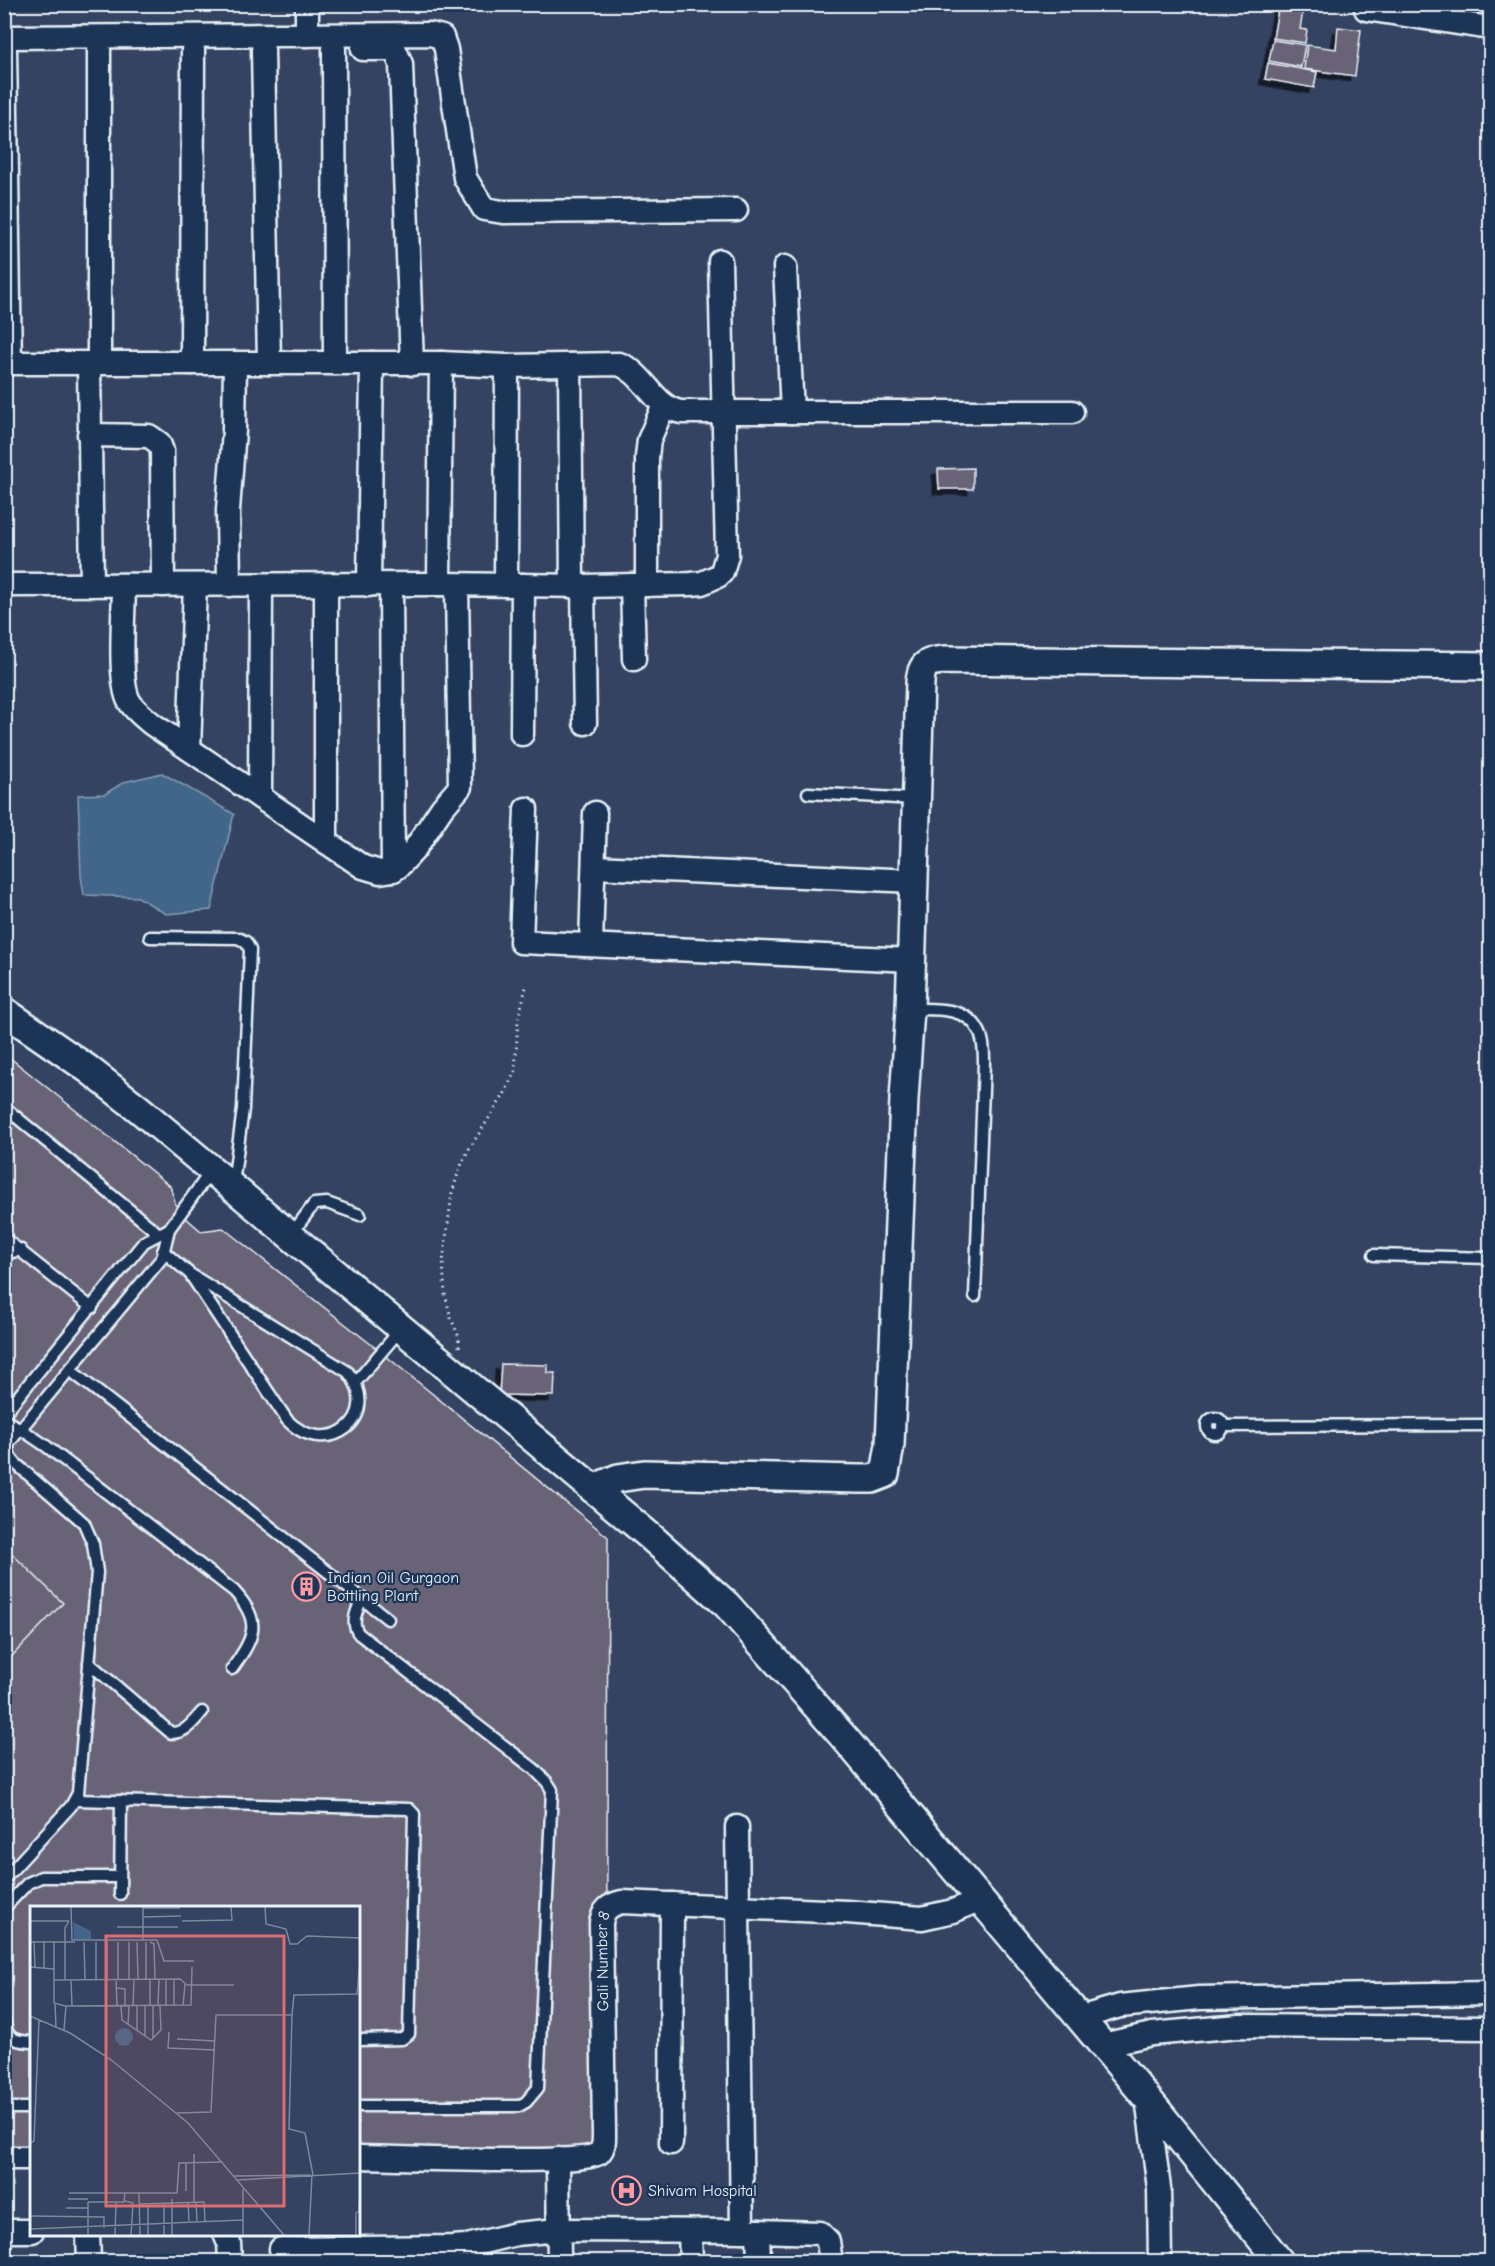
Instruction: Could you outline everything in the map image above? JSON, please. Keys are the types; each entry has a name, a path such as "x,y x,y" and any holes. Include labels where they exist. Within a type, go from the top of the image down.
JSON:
{"street":[{"path":"307,4 307,35"},
{"path":"1366,9 1491,28"},
{"path":"4,38 430,34 441,37 446,49 465,178 484,209 503,212 736,210"},
{"path":"412,364 401,64 396,52 390,49 5,50 7,363 412,364 441,363 507,366 619,364 628,367 664,405 681,412 1072,412"},
{"path":"92,585 89,435 94,363 99,50"},
{"path":"192,50 192,363"},
{"path":"262,50 269,363"},
{"path":"334,50 335,363"},
{"path":"4,585 577,586 702,583 711,580 722,572 727,555 720,261"},
{"path":"785,267 792,412"},
{"path":"229,585 228,510 234,431 235,363"},
{"path":"372,363 393,870"},
{"path":"124,585 124,678 129,701 152,724 363,867 380,872 393,870 414,850 442,808 460,788 448,584 441,363"},
{"path":"570,365 577,586 585,723"},
{"path":"507,366 514,585 522,734"},
{"path":"634,658 647,456 649,440 664,405"},
{"path":"89,435 149,436 159,443 162,451 163,585"},
{"path":"189,749 195,585"},
{"path":"260,797 261,585"},
{"path":"326,585 326,842"},
{"path":"593,1489 618,1478 644,1474 858,1479 880,1477 885,1474 890,1445 904,1099 910,1009 920,672 924,666 932,661 1032,659 1491,666"},
{"path":"526,809 520,942 912,960"},
{"path":"591,945 596,813"},
{"path":"594,867 915,881"},
{"path":"4,1011 88,1069 212,1169 692,1572 727,1605 981,1899 1280,2262"},
{"path":"737,1827 750,2231 759,2262"},
{"name":"Gali Number 8","path":"360,2157 558,2159 594,2156 600,2152 604,2146 602,1916 612,1904 622,1902 672,1904 922,1918 953,1911 981,1899"},
{"path":"671,2143 672,1904"},
{"path":"1079,2018 1120,2006 1199,1998 1491,1993"},
{"path":"1102,2045 1152,2034 1239,2026 1491,2028"},
{"path":"1147,2098 1159,2188 1160,2262"},
{"path":"4,2158 30,2158"},
{"path":"558,2159 559,2262"},
{"path":"281,2248 351,2255 452,2247 489,2251 523,2233 559,2230 750,2231 820,2234 828,2241 831,2262"},
{"path":"4,2231 30,2231"},
{"path":"690,2231 691,2262"},
{"path":"88,2236 89,2262"},
{"path":"226,2236 229,2243 230,2262"}],"lane":[{"path":"808,793 917,799"},
{"path":"150,937 238,938 246,942 250,950 242,1126 232,1187"},
{"path":"910,1009 944,1008 955,1012 968,1019 979,1030 983,1044 975,1296"},
{"path":"4,1107 164,1231"},
{"path":"4,1414 144,1242 164,1231 212,1169"},
{"path":"290,1236 314,1204 327,1203 360,1215"},
{"path":"4,1879 75,1800 81,1775 98,1572 89,1532 73,1513 9,1455 8,1444 162,1258 164,1231"},
{"path":"4,1238 92,1308"},
{"path":"4,1254 21,1250"},
{"path":"164,1251 190,1274 348,1372 356,1382 360,1399 358,1413 349,1427 335,1435 315,1436 298,1432 287,1420 190,1274"},
{"path":"1374,1255 1491,1258"},
{"path":"356,1382 400,1329"},
{"path":"70,1370 388,1619"},
{"path":"4,1420 21,1429 228,1584 241,1598 248,1610 252,1631 250,1642 232,1669"},
{"path":"1222,1426 1491,1425"},
{"path":"360,2106 519,2106 533,2096 538,2088 552,1790 534,1769 359,1635 354,1623 362,1598"},
{"path":"89,1663 171,1733 180,1733 187,1729 202,1712"},
{"path":"75,1800 410,1809 414,1814 409,2034 402,2039 360,2040"},
{"path":"120,1894 121,1801"},
{"path":"4,1908 28,1883 41,1877 120,1877"},
{"path":"4,2020 10,2037 17,2041 30,2042"},
{"path":"4,2108 30,2108"}],"path":[{"path":"451,1371 452,1360 459,1350 459,1337 445,1294 443,1262 452,1193 469,1149 504,1095 514,1071 518,1020 526,987"}],"water":[{"path":"162,773 234,814 211,910 166,914 138,897 84,895 81,876 78,795 105,794 124,782"}],"building":[{"path":"1279,4 1304,5 1300,29 1307,30 1305,43 1273,38"},
{"path":"1338,27 1361,30 1355,76 1304,69 1307,45 1336,49"},
{"path":"1273,40 1305,45 1301,67 1269,61"},
{"path":"1268,63 1317,72 1314,88 1265,79"},
{"path":"973,468 973,489 939,489 938,469"},
{"name":"Indian Oil Gurgaon Bottling Plant","path":"4,1053 170,1186 178,1211 201,1231 223,1228 386,1356 608,1537 606,2160 360,2158 360,1906 30,1906 30,2155 4,2155"},
{"path":"501,1364 548,1365 548,1373 555,1373 554,1396 499,1395"},
{"path":"6,1548 63,1603 12,1656 4,1649"}],"place":[{"name":"Indian Oil Gurgaon Bottling Plant","path":"306,1586"},
{"name":"Shivam Hospital","path":"627,2190"}]}
